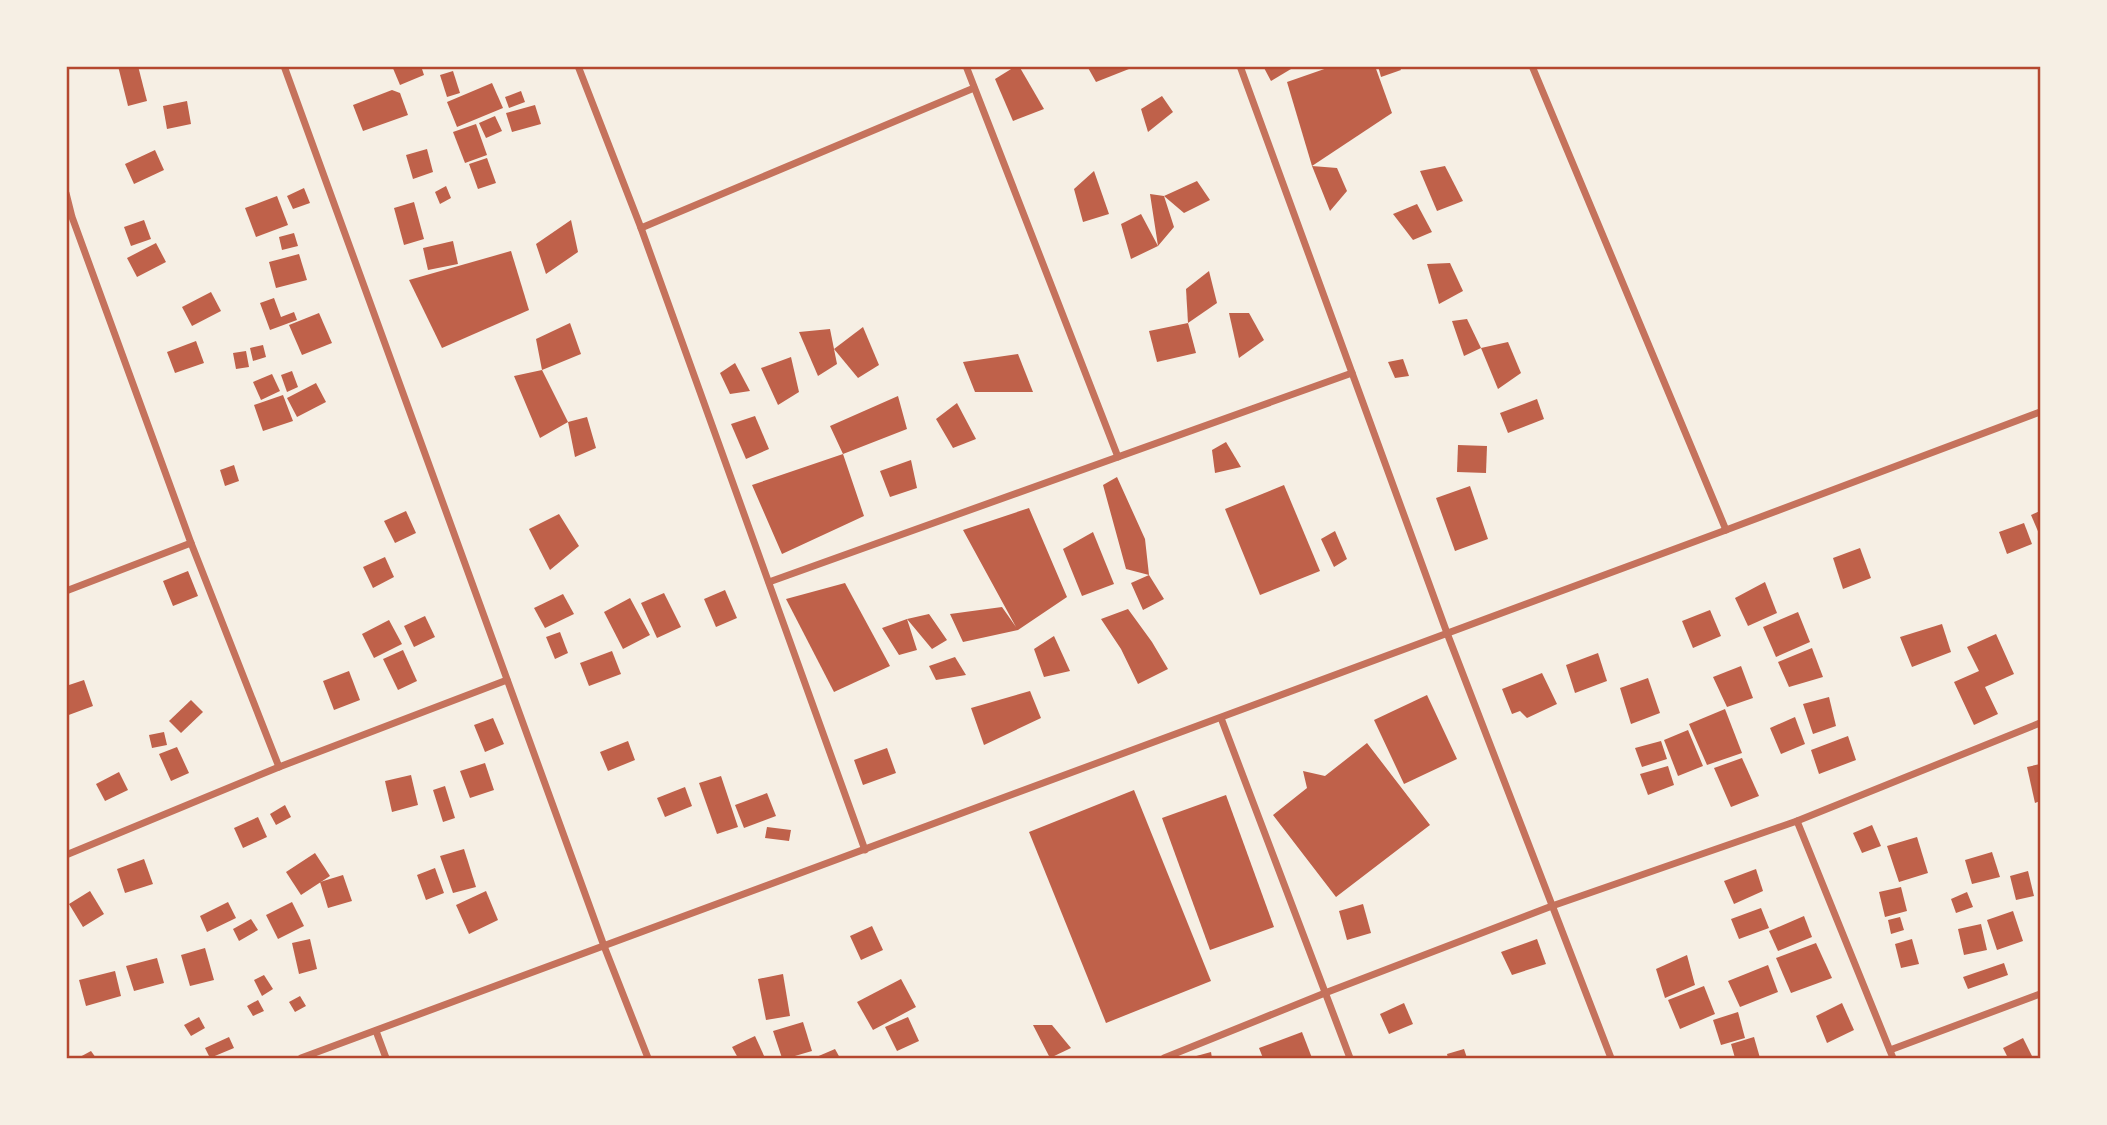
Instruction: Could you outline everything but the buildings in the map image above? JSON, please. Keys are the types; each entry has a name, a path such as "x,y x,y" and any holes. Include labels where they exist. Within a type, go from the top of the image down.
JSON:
{"street":[{"path":"284,66 604,946 648,1059"},
{"path":"578,66 641,228 865,850"},
{"path":"966,66 1118,457"},
{"path":"1240,66 1447,634 1611,1059"},
{"path":"1532,66 1726,530"},
{"path":"641,228 974,88"},
{"path":"66,193 72,217 191,543 279,767"},
{"path":"769,582 1352,373"},
{"path":"301,1059 2040,412"},
{"path":"66,591 191,543"},
{"path":"66,855 279,767 507,680"},
{"path":"1221,718 1350,1059"},
{"path":"1164,1059 1325,993 1552,906 1797,821 2040,723"},
{"path":"1797,821 1893,1059"},
{"path":"1890,1050 2040,994"},
{"path":"376,1031 386,1059"}]}
